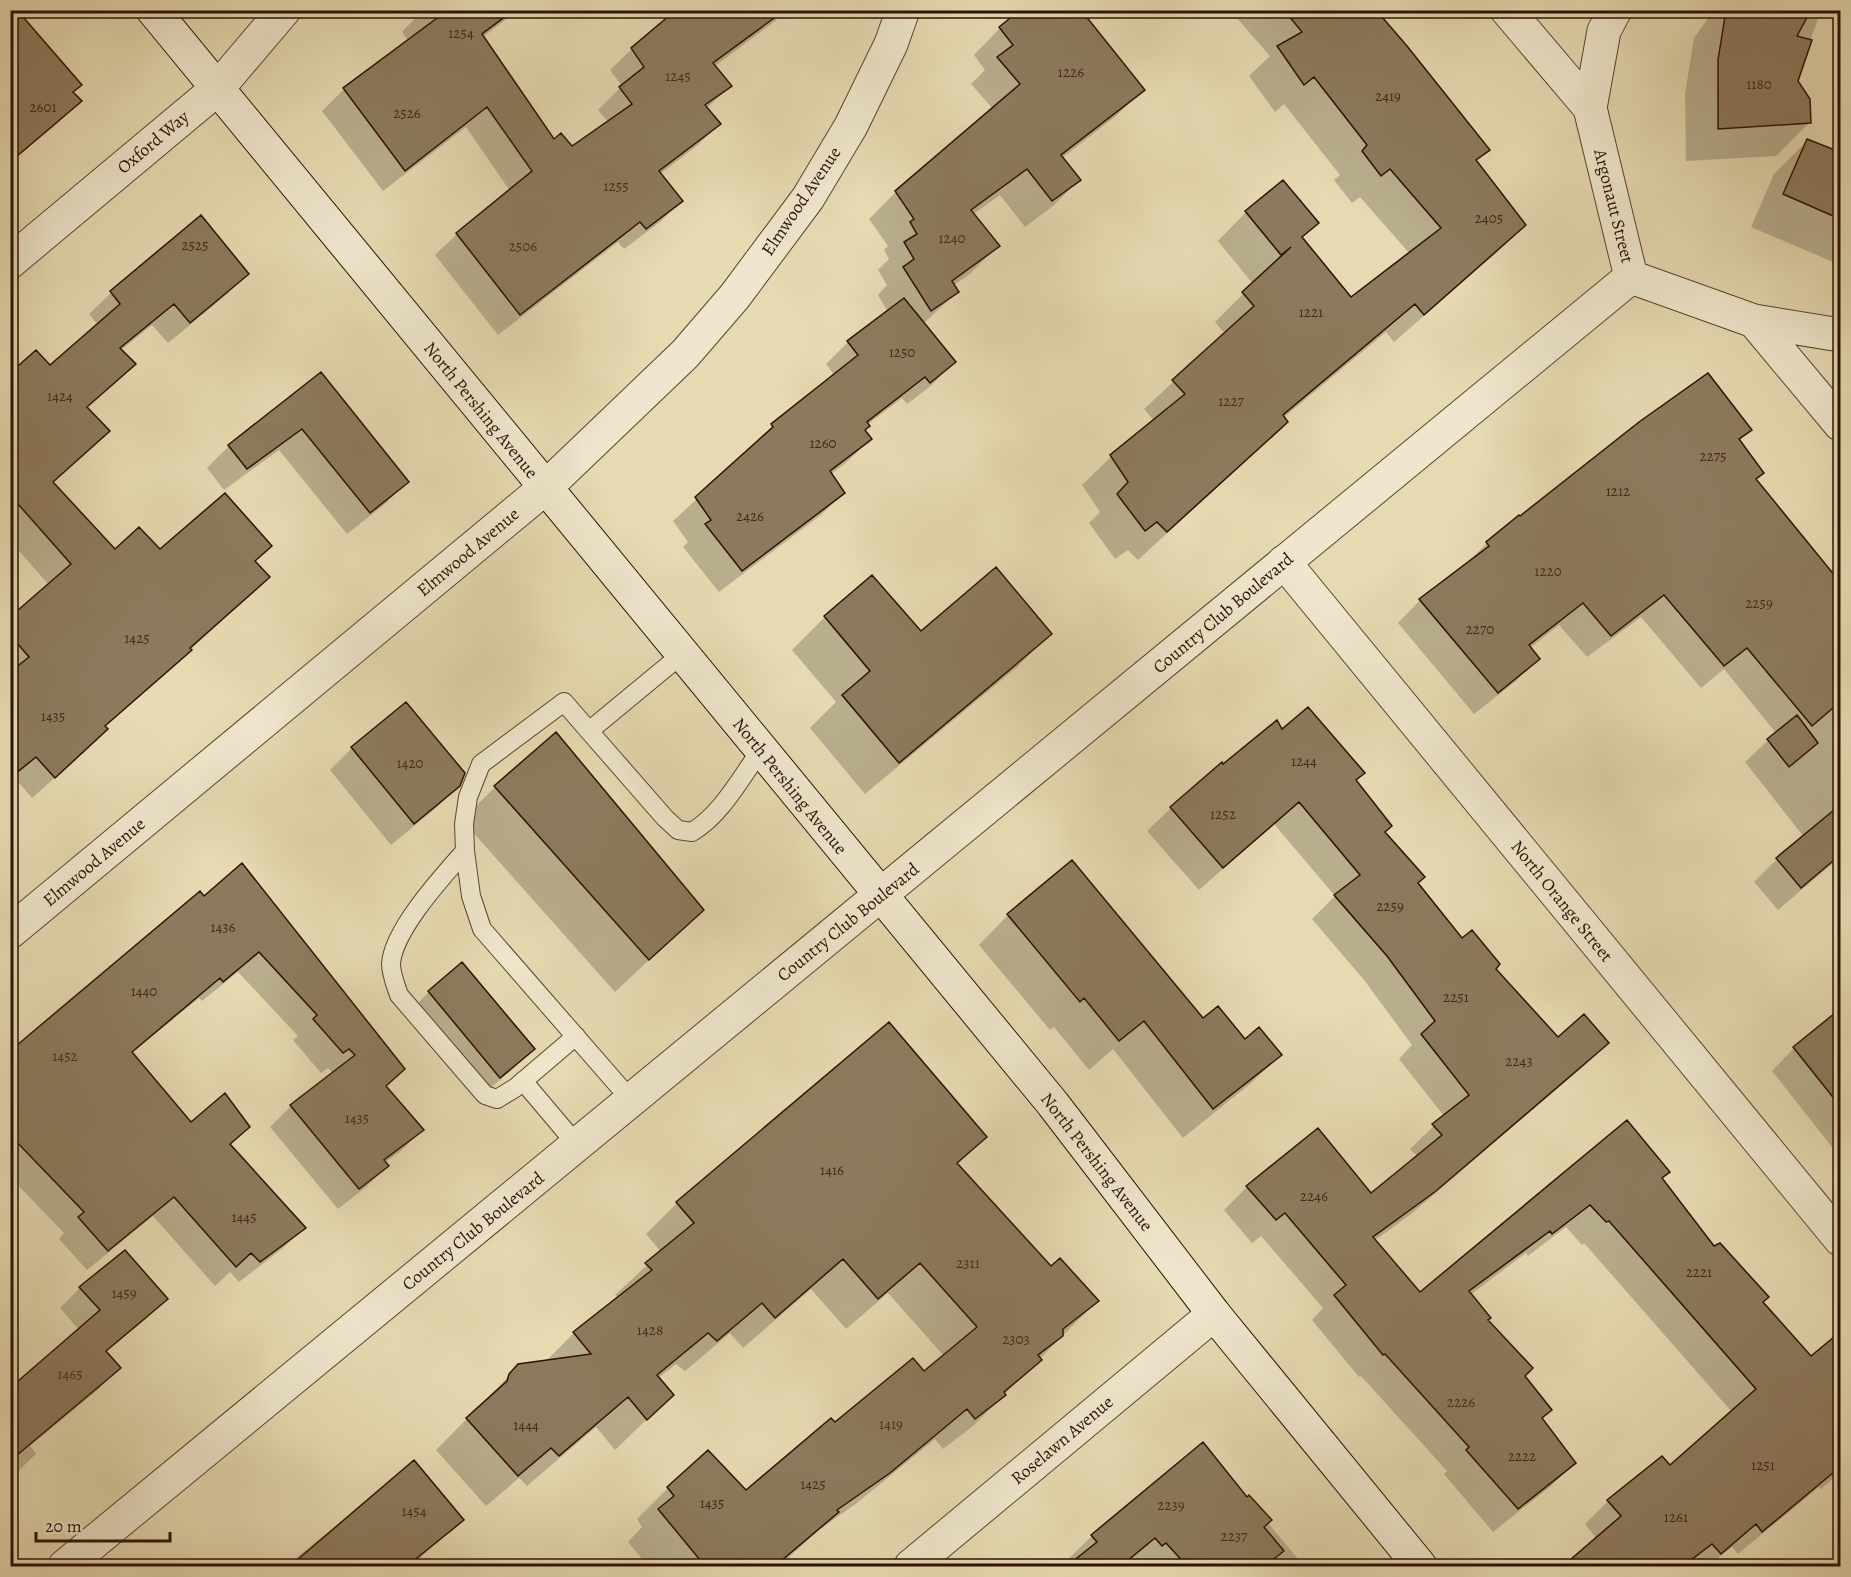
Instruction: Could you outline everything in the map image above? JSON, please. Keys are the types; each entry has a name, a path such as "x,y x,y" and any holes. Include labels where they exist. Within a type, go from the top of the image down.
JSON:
{"street":[{"name":"North Pershing Avenue","path":"153,10 681,655 1053,1104 1214,1314 1420,1566"},
{"name":"Oxford Way","path":"10,262 217,89 284,10"},
{"name":"Elmwood Avenue","path":"10,932 545,488 685,354 735,296 808,198 851,126 891,44 903,10"},
{"name":"Argonaut Street","path":"1507,10 1590,108 1631,277 1755,321 1840,335"},
{"path":"1590,108 1604,31 1615,10"},
{"name":"Country Club Boulevard","path":"65,1566 1631,277"},
{"path":"1755,321 1840,423"},
{"name":"North Orange Street","path":"1284,562 1840,1239"},
{"name":"Roselawn Avenue","path":"911,1566 1214,1314"}],"lane":[{"path":"589,731 681,655"},
{"path":"632,1100 482,929 471,896 465,851 464,824 468,797 481,764 564,702 678,830 692,832 704,825 761,750"},
{"path":"465,851 412,916 397,945 391,963 399,995 485,1095 497,1099 523,1081 576,1036"},
{"path":"523,1081 577,1145"}],"building":[{"path":"10,10 17,10 82,85 73,92 82,101 10,162"},
{"path":"448,10 514,10 482,34 554,139 561,133 572,146 632,104 619,87 644,67 631,48 676,10 785,10 713,63 732,86 705,105 721,124 659,171 683,201 646,229 640,222 520,315 456,233 532,171 487,107 405,171 343,88"},
{"path":"1020,10 1081,10 1145,90 1061,155 1081,180 1052,201 1027,169 971,210 1000,246 952,281 959,292 931,311 903,267 914,259 904,242 917,234 910,222 914,219 895,191 1020,84 997,57 1013,45 999,27"},
{"path":"1284,10 1376,10 1490,150 1476,160 1526,225 1424,315 1415,304 1283,415 1288,422 1167,532 1157,522 1145,531 1117,494 1128,482 1110,455 1185,394 1172,380 1254,306 1242,292 1291,247 1281,255 1245,211 1283,180 1319,223 1302,237 1351,297 1441,228 1390,169 1381,176 1362,151 1367,145 1314,77 1304,85 1277,46 1302,32"},
{"path":"1726,10 1811,10 1797,36 1812,40 1798,81 1810,99 1811,123 1718,129 1718,60"},
{"path":"1807,139 1840,152 1840,219 1783,194"},
{"path":"201,215 249,274 190,323 174,304 120,348 136,364 87,407 110,431 53,482 115,549 139,527 160,549 225,493 272,546 255,561 270,577 190,648 192,650 105,726 108,729 55,778 36,757 10,778 10,672 29,657 10,635 10,617 71,564 10,495 10,373 36,350 50,365 120,304 110,291"},
{"path":"904,298 956,362 930,383 925,377 867,422 870,426 865,430 872,439 830,471 845,493 742,571 705,524 711,520 695,497 773,427 771,424 858,355 847,341"},
{"path":"321,372 409,482 370,513 302,429 247,469 228,445"},
{"path":"1708,373 1752,430 1739,439 1764,473 1756,479 1840,582 1840,702 1812,726 1747,648 1724,666 1664,595 1611,636 1583,603 1529,645 1540,659 1498,693 1419,599 1489,546 1486,542 1519,515 1639,422"},
{"path":"996,567 1052,634 899,763 842,695 870,671 824,616 872,575 921,631"},
{"path":"406,702 465,773 460,786 414,824 351,747"},
{"path":"1308,707 1365,773 1356,780 1392,826 1385,832 1425,877 1418,883 1462,938 1472,930 1500,964 1496,969 1558,1037 1584,1014 1609,1043 1436,1191 1373,1237 1420,1292 1627,1120 1670,1172 1662,1178 1714,1246 1720,1243 1769,1297 1763,1302 1811,1356 1840,1332 1840,1467 1762,1532 1756,1524 1721,1554 1712,1544 1683,1566 1563,1566 1621,1516 1607,1500 1662,1456 1670,1465 1756,1389 1609,1221 1606,1222 1590,1205 1552,1234 1550,1231 1469,1291 1491,1318 1488,1320 1533,1368 1525,1376 1552,1410 1542,1418 1576,1463 1518,1509 1466,1450 1469,1447 1385,1354 1383,1355 1334,1295 1346,1285 1285,1213 1276,1220 1246,1186 1318,1128 1371,1193 1442,1135 1432,1124 1469,1095 1421,1034 1435,1021 1387,956 1334,895 1360,875 1299,802 1223,868 1170,807 1222,762 1223,764 1277,720 1282,729"},
{"path":"1797,715 1818,743 1789,767 1767,739"},
{"path":"556,732 704,910 649,960 494,786"},
{"path":"1840,805 1840,855 1801,888 1776,858"},
{"path":"1072,860 1203,1018 1218,1006 1245,1039 1259,1027 1282,1055 1213,1109 1144,1021 1119,1041 1084,998 1080,1002 1007,914"},
{"path":"242,863 405,1069 386,1086 424,1130 384,1160 389,1166 359,1189 290,1105 355,1055 349,1049 343,1053 313,1019 317,1015 259,952 223,982 220,978 132,1052 191,1122 225,1093 250,1127 230,1144 306,1228 260,1262 251,1253 236,1267 174,1197 108,1251 78,1217 84,1212 10,1135 10,1051 200,891 204,896"},
{"path":"462,962 535,1049 500,1078 428,991"},
{"path":"1840,1009 1840,1106 1793,1047"},
{"path":"889,1022 987,1137 957,1163 1051,1266 1060,1258 1099,1301 1063,1329 1063,1336 1038,1355 1042,1360 1004,1392 1006,1395 975,1419 967,1409 890,1473 837,1510 839,1512 775,1566 705,1566 658,1509 674,1496 667,1487 708,1450 746,1490 831,1418 835,1422 913,1358 924,1371 977,1327 920,1263 878,1299 843,1259 775,1318 762,1303 717,1341 708,1333 657,1375 674,1395 647,1420 628,1397 559,1456 551,1448 518,1476 466,1418 507,1381 509,1374 518,1364 591,1354 573,1332 652,1270 645,1263 694,1223 676,1202"},
{"path":"125,1250 168,1299 106,1351 121,1368 10,1461 10,1388 100,1310 79,1287"},
{"path":"1203,1442 1247,1497 1249,1495 1272,1520 1264,1527 1284,1551 1265,1566 1187,1566 1166,1543 1162,1546 1155,1538 1121,1566 1067,1566 1097,1542 1091,1535"},
{"path":"414,1460 464,1520 407,1566 290,1566"}]}
